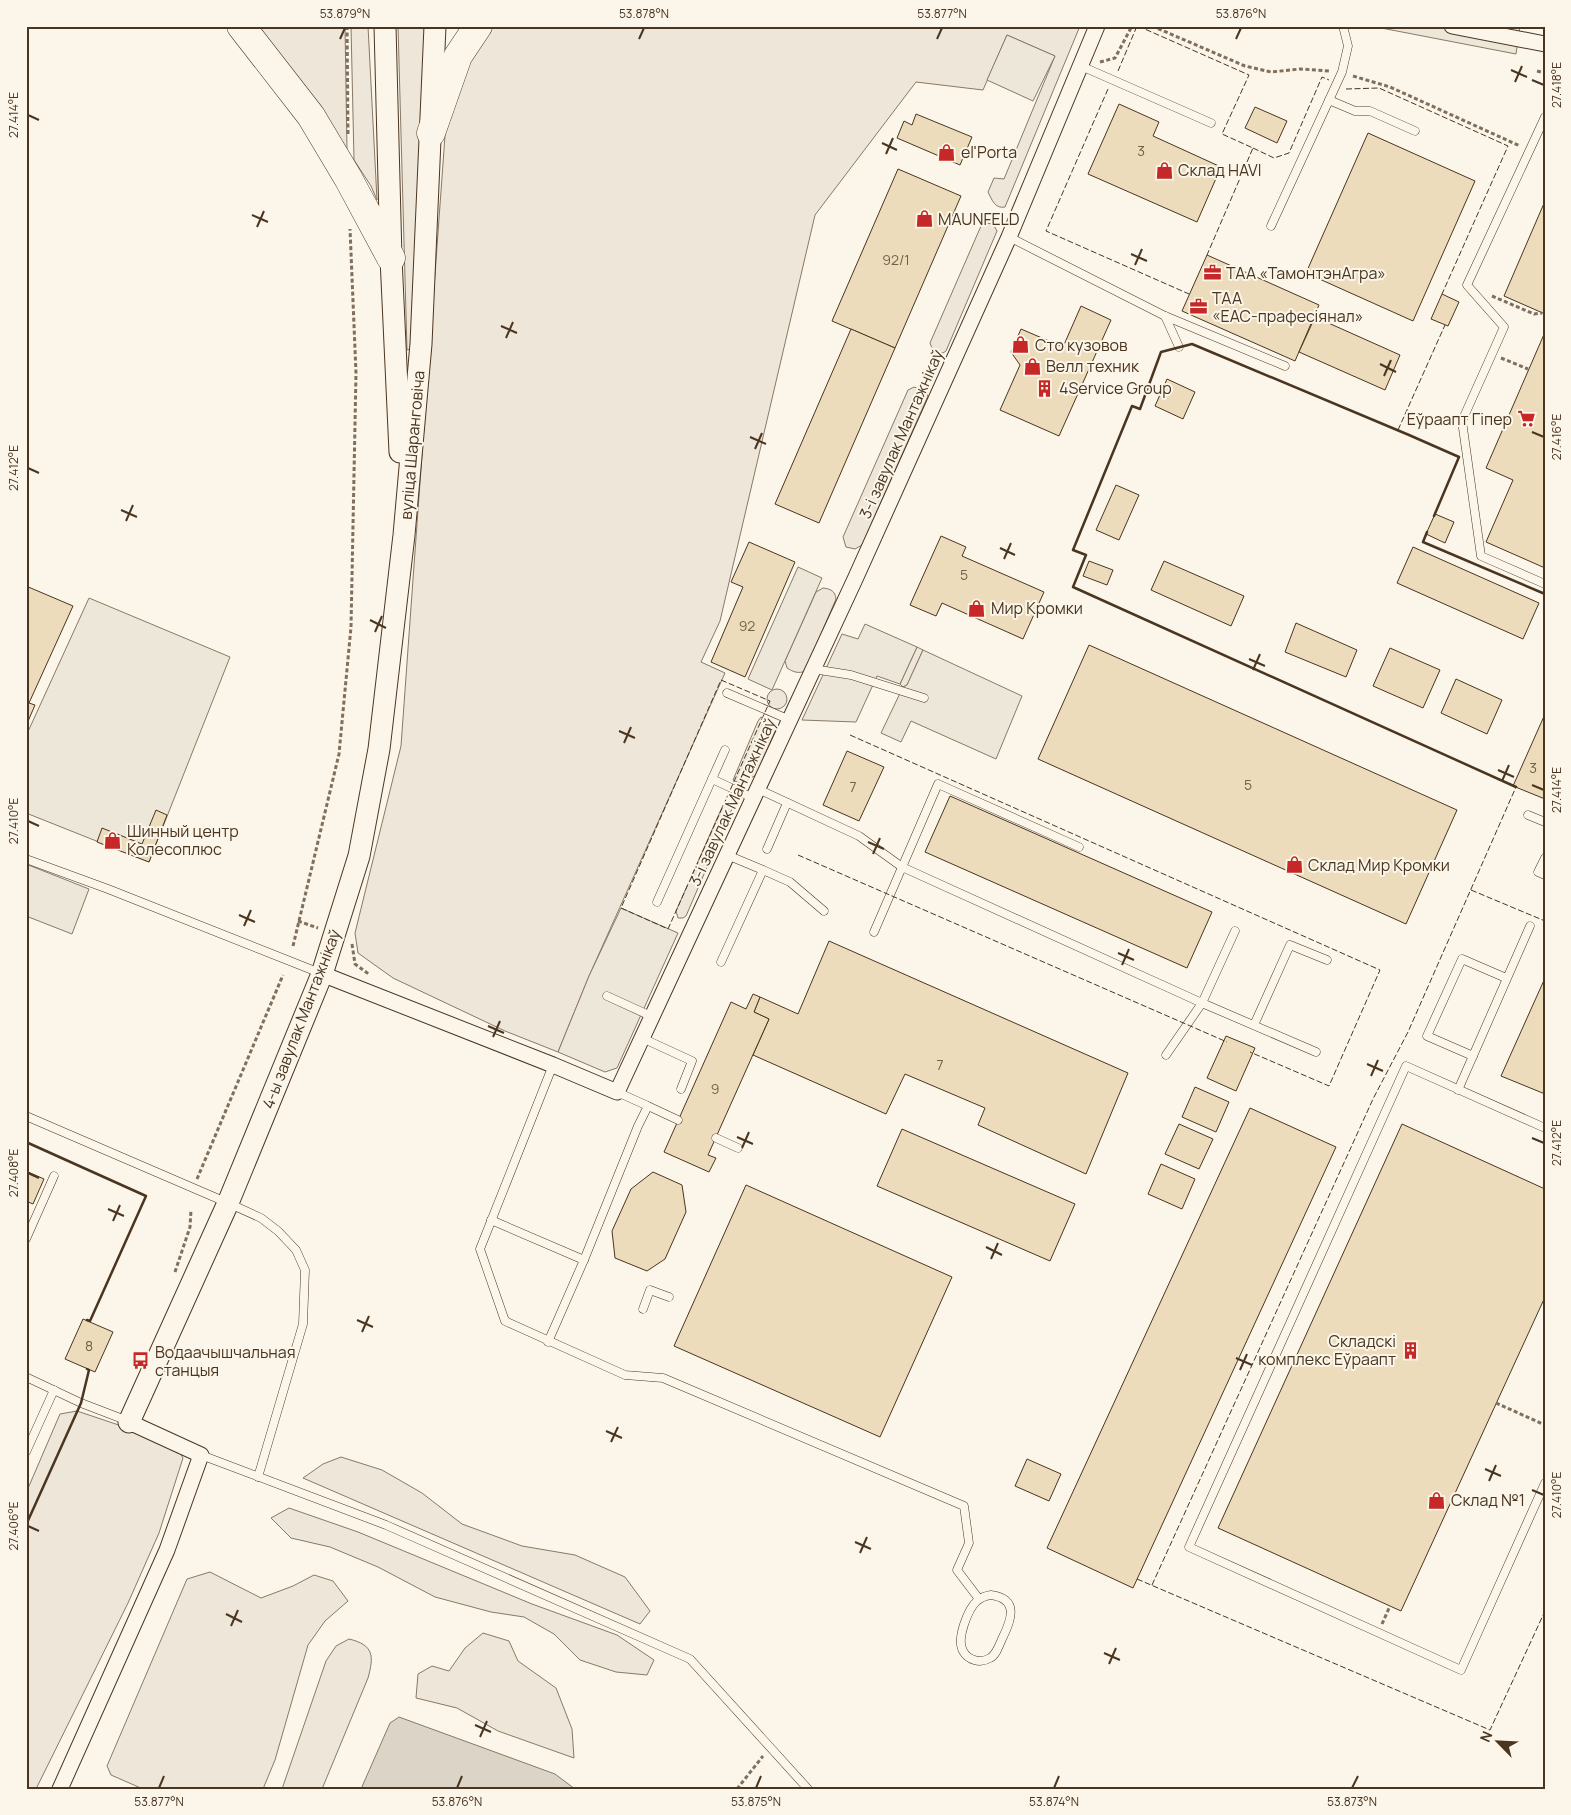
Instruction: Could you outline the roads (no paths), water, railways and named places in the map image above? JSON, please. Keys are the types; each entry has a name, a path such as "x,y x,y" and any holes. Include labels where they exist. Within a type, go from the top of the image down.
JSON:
{"highway":[{"path":"241,26 311,116 348,178 391,258"},
{"path":"431,133 458,56 478,26"}],"street":[{"name":"вуліца Шаранговіча","path":"385,26 391,258 404,534"},
{"name":"вуліца Шаранговіча","path":"404,534 421,344 435,26"},
{"name":"3-і завулак Мантажнікаў","path":"617,1092 814,669 1009,237 1097,26"},
{"path":"1452,26 1545,44"},
{"name":"4-ы завулак Мантажнікаў","path":"129,1422 228,1203 322,974 359,856 378,749 404,534"},
{"path":"322,974 554,1064 617,1092"},
{"path":"60,1789 167,1550 201,1454 129,1422"}],"lane":[{"path":"1271,226 1342,72 1348,46 1343,26"},
{"path":"1081,66 1211,123"},
{"path":"1329,100 1355,111 1370,111 1414,131"},
{"path":"1545,117 1467,285 1504,327 1462,421 1480,556 1545,584"},
{"path":"1009,237 1165,316 1285,366"},
{"path":"1165,316 1179,347"},
{"path":"814,669 850,675 924,698"},
{"path":"727,693 790,720"},
{"path":"657,902 725,750"},
{"path":"712,779 787,803 859,836 902,867 1202,1003 1316,1052"},
{"path":"874,932 938,784 1079,846"},
{"path":"767,849 787,803"},
{"path":"1528,814 1545,822"},
{"path":"727,855 790,882 824,911"},
{"path":"1545,858 1538,872 1545,875"},
{"path":"26,859 108,889 322,974"},
{"path":"721,962 763,870"},
{"path":"1458,1090 1530,926"},
{"path":"1166,1055 1202,1003 1235,931"},
{"path":"1254,1025 1290,945 1327,960"},
{"path":"1473,1056 1427,1036 1462,959 1506,978"},
{"path":"607,996 653,1017"},
{"path":"642,1038 692,1061 681,1089"},
{"path":"554,1064 480,1248 505,1321 625,1376 663,1378 964,1506 969,1543 957,1570 979,1599"},
{"path":"1545,1128 1406,1066 1189,1547 1461,1670 1545,1483"},
{"path":"617,1092 678,1120"},
{"path":"548,1342 648,1106"},
{"path":"26,1116 261,1218 278,1231 296,1250 305,1270 303,1324 258,1477"},
{"path":"716,1138 738,1148"},
{"path":"26,1238 54,1176"},
{"path":"491,1220 584,1260"},
{"path":"642,1309 650,1290 669,1297"},
{"path":"26,1378 129,1422"},
{"path":"26,1452 54,1390"},
{"path":"201,1454 386,1524 690,1659 808,1789"},
{"path":"991,1595 1003,1598 1008,1603 1011,1616 1010,1623 995,1654 983,1661 970,1658 965,1654 960,1641 960,1634 974,1603 979,1599 991,1595"}],"place":[{"name":"el'Porta","path":"947,152"},
{"name":"Склад HAVI","path":"1164,170"},
{"name":"MAUNFELD","path":"924,219"},
{"name":"ТАА «ТамонтэнАгра»","path":"1212,273"},
{"name":"ТАА «ЕАС-прафесіянал»","path":"1198,307"},
{"name":"Сто кузовов","path":"1021,345"},
{"name":"Велл техник","path":"1032,366"},
{"name":"4Service Group","path":"1045,388"},
{"name":"Еўраапт Гіпер","path":"1526,419"},
{"name":"Мир Кромки","path":"977,608"},
{"name":"Шинный центр Колесоплюс","path":"113,840"},
{"name":"Склад Мир Кромки","path":"1294,865"},
{"name":"Складскі комплекс Еўраапт","path":"1410,1350"},
{"name":"Водаачышчальная станцыя","path":"141,1361"},
{"name":"Склад №1","path":"1437,1500"}]}
